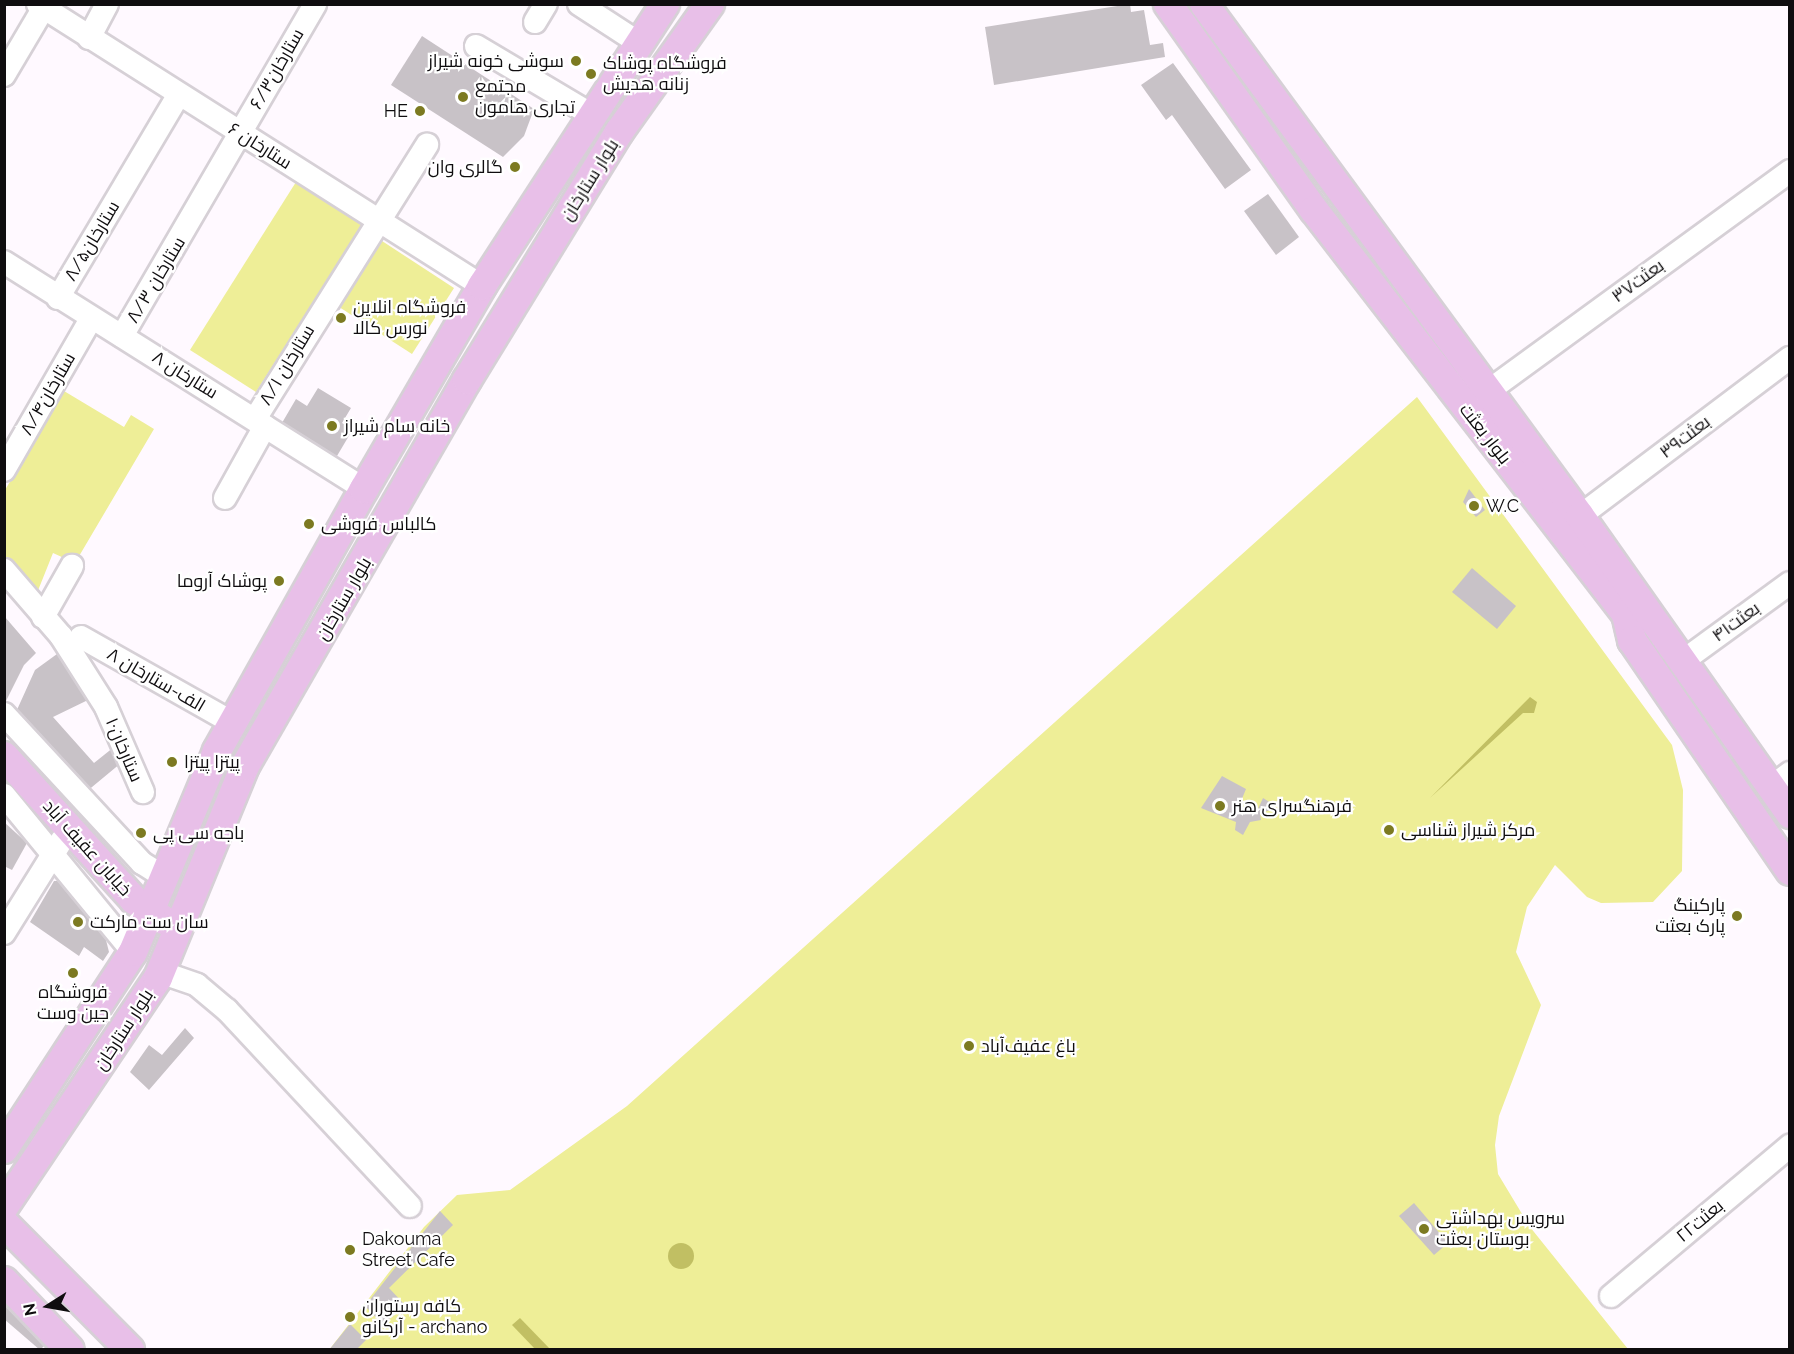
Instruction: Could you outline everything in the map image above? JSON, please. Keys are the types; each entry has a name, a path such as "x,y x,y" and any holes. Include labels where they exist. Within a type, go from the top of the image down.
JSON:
{"main road":[{"name":"بلوار ستارخان","path":"4,1149 133,952 231,722 364,489 482,286 665,4"},
{"name":"بلوار ستارخان","path":"4,1207 160,972 249,759 467,380 619,132 710,4"},
{"name":"بلوار بعثت","path":"1168,4 1314,210 1626,614 1632,640 1790,871"},
{"name":"بلوار بعثت","path":"1204,4 1486,392 1580,516 1683,662 1780,781 1790,814"},
{"path":"1314,210 1341,191"},
{"name":"خیابان عفیف آباد","path":"4,756 150,914 179,929"},
{"path":"4,1223 130,1350"},
{"path":"4,1281 70,1350"}],"street":[{"path":"89,38 107,4"},
{"name":"ستارخان۶/۳","path":"189,224 315,4"},
{"path":"579,4 639,44"},
{"path":"4,75 41,7"},
{"name":"ستارخان ۶","path":"41,7 178,96 482,286"},
{"path":"477,45 592,115"},
{"name":"ستارخان۸/۵","path":"58,298 178,96"},
{"name":"ستارخان ۸/۱","path":"225,498 260,422 320,311 380,222 427,145"},
{"name":"بعثت۳۷","path":"1486,392 1790,171"},
{"name":"ستارخان ۸/۳","path":"122,336 189,224"},
{"name":"ستارخان ۸","path":"4,262 91,319 122,336 364,489"},
{"name":"ستارخان۸/۴","path":"4,470 91,319"},
{"name":"بعثت۳۹","path":"1580,516 1790,358"},
{"path":"43,617 72,566"},
{"path":"4,570 43,617 71,637"},
{"name":"بعثت۴۱","path":"1683,662 1790,583"},
{"name":"۸ الف-ستارخان","path":"71,637 231,722"},
{"name":"ستارخان۱۰","path":"71,637 106,707 142,792"},
{"path":"4,714 142,863 166,878"},
{"path":"4,795 54,852 133,952"},
{"path":"4,933 69,828"},
{"path":"160,972 197,985 227,1010 410,1206"},
{"name":"بعثت۲۲","path":"1611,1296 1790,1146"}],"shaded area":[{"path":"296,182 362,225 256,392 190,350"},
{"path":"379,239 454,288 412,354 336,305"},
{"path":"64,391 124,427 131,415 154,429 75,563 53,553 35,598 5,560 5,490"},
{"path":"1417,397 1672,745 1683,790 1682,871 1653,902 1601,903 1587,897 1555,865 1527,907 1516,952 1541,1005 1499,1116 1495,1145 1498,1174 1530,1227 1628,1349 329,1350 424,1227 457,1195 510,1190 627,1106"},
{"path":"1530,697 1537,702 1534,713 1523,713 1430,798"},
{"path":"681,1243 690,1247 694,1256 690,1265 681,1269 672,1265 668,1256 672,1247"},
{"path":"520,1318 550,1349 535,1349 512,1325"}],"building":[{"path":"1130,4 1131,12 1144,10 1150,45 1163,43 1165,57 994,85 985,27"},
{"name":"مجتمع تجاری هامون","path":"422,36 534,109 524,136 503,157 391,85"},
{"path":"1173,63 1251,170 1225,189 1172,115 1166,120 1141,85"},
{"path":"1268,194 1299,237 1276,255 1244,211"},
{"path":"318,388 351,408 342,423 353,429 334,461 279,428 296,399 307,406"},
{"name":"W.C","path":"1469,489 1485,510 1476,517 1463,502"},
{"path":"1472,568 1516,606 1497,629 1452,592"},
{"path":"5,617 36,653 24,665 6,701"},
{"path":"57,654 88,700 53,717 94,763 114,747 121,763 86,792 16,712 35,670"},
{"name":"فرهنگسرای هنر","path":"1222,776 1246,789 1239,806 1248,812 1257,811 1263,798 1271,803 1271,810 1260,813 1261,820 1250,822 1243,835 1235,830 1236,822 1201,808"},
{"path":"4,822 27,843 12,870 4,866"},
{"path":"54,881 61,881 105,936 109,952 103,961 84,947 79,956 30,922"},
{"path":"185,1028 194,1038 149,1090 130,1072 149,1045 162,1055"},
{"name":"سرویس بهداشتی بوستان بعثت","path":"1414,1203 1448,1243 1434,1255 1399,1216"},
{"path":"440,1211 453,1225 389,1288 405,1305 383,1325 365,1306"},
{"path":"4,1303 47,1343 40,1350 4,1319"},
{"path":"350,1324 366,1340 356,1350 329,1350"}],"place":[{"name":"سوشی خونه شیراز","path":"576,61"},
{"name":"فروشگاه پوشاک زنانه هدیش","path":"591,74"},
{"name":"مجتمع تجاری هامون","path":"463,97"},
{"name":"HE","path":"420,111"},
{"name":"گالری وان","path":"515,167"},
{"name":"فروشگاه انلاین نورس کالا","path":"341,318"},
{"name":"خانه سام شیراز","path":"332,426"},
{"name":"W.C","path":"1474,506"},
{"name":"کالباس فروشی","path":"309,524"},
{"name":"پوشاک آروما","path":"279,581"},
{"name":"پیتزا پیتزا","path":"172,762"},
{"name":"فرهنگسرای هنر","path":"1220,806"},
{"name":"مرکز شیراز شناسی","path":"1389,830"},
{"name":"باجه سی پی","path":"141,833"},
{"name":"پارکینگ پارک بعثت","path":"1737,916"},
{"name":"سان ست مارکت","path":"78,922"},
{"name":"فروشگاه جین وست","path":"73,973"},
{"name":"باغ عفیف‌آباد","path":"969,1046"},
{"name":"سرویس بهداشتی بوستان بعثت","path":"1424,1229"},
{"name":"Dakouma Street Cafe","path":"350,1250"},
{"name":"کافه رستوران آرکانو - archano","path":"350,1317"}]}
